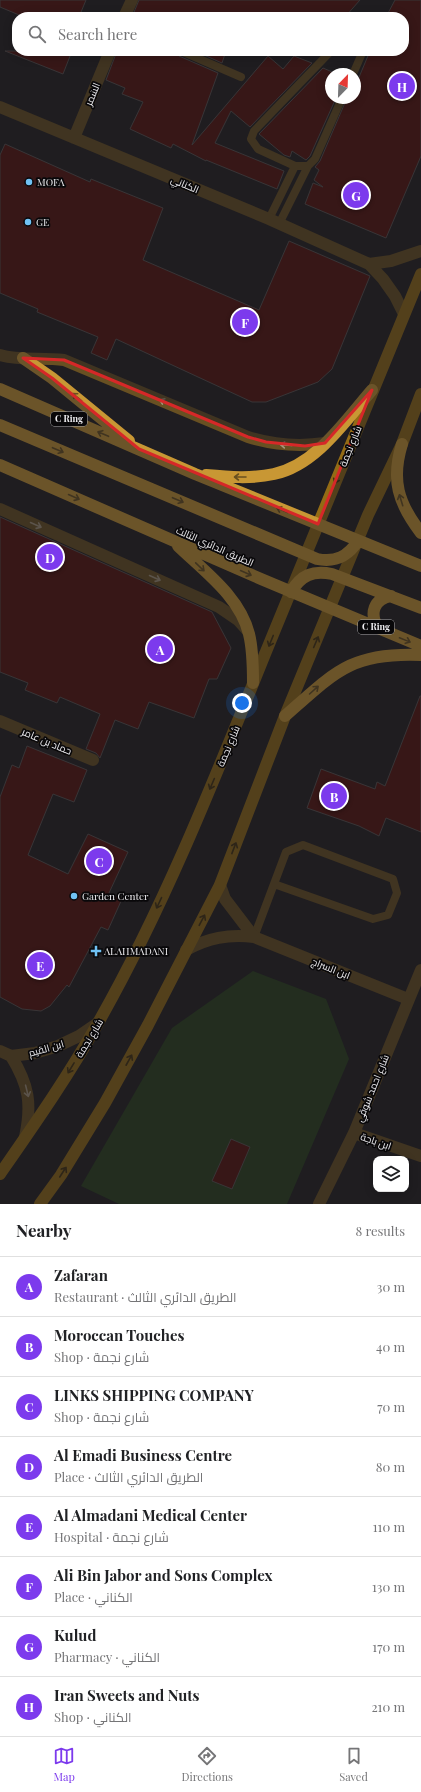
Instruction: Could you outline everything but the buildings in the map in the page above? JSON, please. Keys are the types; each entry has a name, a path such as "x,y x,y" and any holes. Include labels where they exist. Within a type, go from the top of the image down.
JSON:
{"highway":[{"path":"23,358 52,378 139,449"},
{"name":"C Ring","path":"0,389 195,474 421,566"},
{"path":"195,474 229,476 273,474 298,465 325,443 372,390"},
{"path":"0,425 306,555 322,560 338,559 351,551 358,540"},
{"path":"402,444 396,463 398,489 405,509 421,533"},
{"name":"الطريق الدائري الثالث","path":"0,465 330,609 421,646"},
{"path":"172,540 229,595 243,616 249,633 252,653 253,683"},
{"path":"291,592 299,580 314,572 326,573 392,596 421,608"},
{"path":"378,628 373,615 374,608 384,597 392,596"},
{"path":"285,716 331,676 349,665 379,656 421,655"}],"main road":[{"name":"شارع نجمة","path":"0,1174 98,1023 130,963 178,861 238,724 253,683 372,390 421,274"},
{"path":"40,1204 61,1175 105,1104 148,1025 220,885 285,716 358,540 402,444 421,394"}],"street":[{"path":"126,12 132,0"},
{"name":"السَمر","path":"74,138 108,56"},
{"name":"الكناني","path":"0,107 274,222 369,264 387,285 404,314"},
{"path":"369,264 391,261 421,251"},
{"path":"0,355 23,358 47,357 64,360 248,437 266,442 305,446 325,443"},
{"path":"0,509 219,607 238,620 249,633"},
{"name":"حماد بن عامر","path":"0,721 93,760"},
{"path":"220,885 225,899 254,937"},
{"name":"ابن السراج","path":"186,950 201,942 218,937 236,935 254,937 408,999"},
{"name":"شارع احمد شوقي","path":"319,1204 354,1133 421,970"},
{"name":"ابن القيم","path":"25,1137 30,1116 29,1095 22,1074 11,1056 35,1053 58,1046 79,1036 98,1023"},
{"path":"0,1051 11,1056"},
{"name":"ابن باجة","path":"354,1133 421,1156"}],"lane":[{"path":"193,56 241,77"},
{"path":"308,166 295,166 258,149 252,142 252,134 326,56"},
{"path":"356,68 361,56"},
{"path":"274,222 308,166 315,159 339,104"},
{"path":"274,222 295,166"},
{"path":"254,937 286,852 303,845 393,879 397,893 388,915 373,919 274,884"}],"highlighted area":[{"path":"23,358 64,360 248,437 266,442 305,446 325,443 372,390 318,524 139,449 52,378"}],"green space":[{"path":"253,971 326,999 349,1059 287,1204 119,1204 81,1186 172,1028"}],"place":[{"name":"Iran Sweets and Nuts","path":"402,86"},
{"name":"MOFA","path":"29,182"},
{"name":"Kulud","path":"356,195"},
{"name":"GE","path":"28,222"},
{"name":"Ali Bin Jabor and Sons Complex","path":"245,322"},
{"name":"Al Emadi Business Centre","path":"50,557"},
{"name":"Zafaran","path":"160,649"},
{"name":"Moroccan Touches","path":"334,796"},
{"name":"LINKS SHIPPING COMPANY","path":"99,861"},
{"name":"Garden Center","path":"74,896"},
{"name":"ALAHMADANI","path":"96,951"},
{"name":"Al Almadani Medical Center","path":"40,965"}]}
